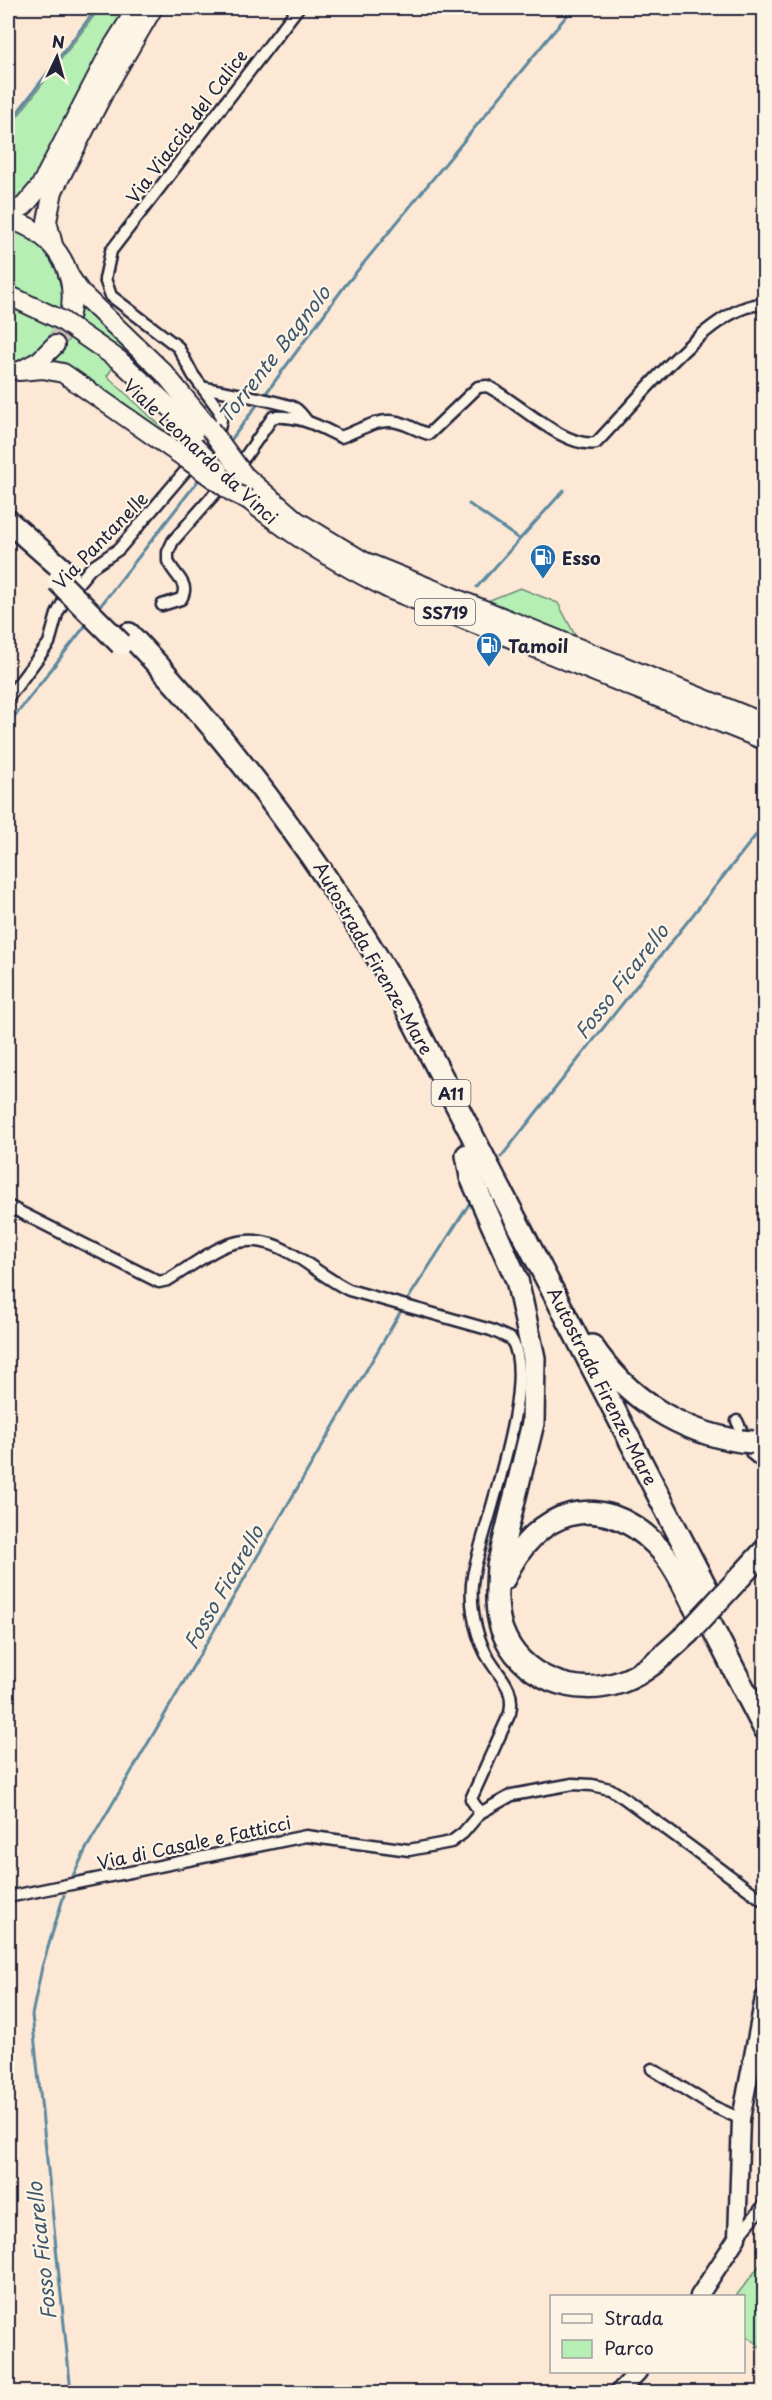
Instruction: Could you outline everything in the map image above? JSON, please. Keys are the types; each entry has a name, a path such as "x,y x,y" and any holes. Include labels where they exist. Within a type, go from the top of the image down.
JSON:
{"highway":[{"name":"Autostrada Firenze-Mare","path":"8,520 125,639 188,697 238,756 315,858 397,990 532,1248 701,1601"},
{"name":"Autostrada Firenze-Mare","path":"8,538 63,578"},
{"name":"Autostrada Firenze-Mare","path":"125,639 234,773 295,854 400,1024 701,1601"},
{"path":"467,1155 471,1177 517,1280 534,1358 533,1423 498,1566 499,1618 513,1649 537,1673 552,1681 587,1688 623,1681 707,1626 742,1575 765,1551"},
{"path":"532,1248 550,1268 593,1349 634,1394 659,1412 685,1426 749,1436"},
{"path":"499,1618 504,1580 516,1554 526,1540 548,1523 576,1513 603,1514 629,1523 644,1533 701,1601"},
{"path":"707,1626 765,1728"},
{"path":"707,1626 765,1699"}],"main road":[{"path":"8,214 24,206 40,187 112,46 137,8"},
{"path":"153,8 105,90 53,191 47,221 52,245 81,293 164,373 200,445"},
{"path":"8,219 33,229 52,245"},
{"path":"69,274 72,296 70,314"},
{"name":"Viale Leonardo da Vinci","path":"8,295 61,320 115,365 200,445 232,492 249,500 274,521 338,563 391,590 765,740"},
{"name":"Viale Leonardo da Vinci","path":"8,307 115,365"},
{"path":"13,373 39,361 55,345"},
{"path":"13,373 43,369 63,373 200,445"},
{"name":"Viale Leonardo da Vinci","path":"200,445 244,466 297,521 363,561 765,723"}],"street":[{"name":"Via Viaccia del Calice","path":"202,387 173,342 111,296 105,279 106,267 111,251 298,8"},
{"path":"244,466 273,417 289,416 306,420 341,437 385,420 399,422 412,430 429,435 478,387 487,386 568,438 584,445 596,443 670,361 694,341 710,328 744,309 758,304 765,305"},
{"path":"202,387 261,401 280,402 296,408 306,420"},
{"path":"200,445 221,415 202,387"},
{"name":"Via Pantanelle","path":"8,698 49,643 57,614 64,600 92,568 119,549 200,445"},
{"path":"162,605 181,599 185,590 183,582 168,561 170,545 217,491"},
{"path":"8,1206 159,1282 168,1280 227,1245 262,1240 283,1247 331,1281 349,1290 491,1330 511,1340 516,1347 518,1358 514,1417 477,1557 472,1597 477,1631 485,1652 508,1687 512,1702 510,1713 471,1799 480,1813"},
{"path":"749,1436 752,1454 765,1464"},
{"name":"Via di Casale e Fatticci","path":"8,1897 306,1836 420,1849 451,1842 463,1833 480,1813 512,1795 573,1784 610,1789 765,1901"},
{"path":"737,2238 741,2120 765,1998"},
{"path":"652,2069 710,2105 741,2120"},
{"path":"700,2295 737,2238 765,2205"},
{"path":"619,2392 637,2373"}],"green space":[{"path":"100,8 129,8 27,194 8,206 8,129"},
{"path":"8,227 37,241 51,256 60,274 63,293 60,312 53,329 42,345 27,357 8,365"},
{"path":"81,303 129,344 198,422 122,355 107,376 181,445 52,363 73,333"},
{"path":"520,588 558,603 576,637 485,602"},
{"path":"764,2260 764,2350 745,2335 745,2295 737,2295"}],"waterway":[{"path":"8,125 97,8"},
{"name":"Torrente Bagnolo","path":"264,396 344,287 573,8"},
{"path":"743,303 758,298 764,299"},
{"path":"658,368 684,344"},
{"path":"495,384 567,432"},
{"name":"Torrente Bagnolo","path":"228,444 260,401"},
{"name":"Torrente Bagnolo","path":"98,609 201,477"},
{"path":"477,587 564,490"},
{"path":"469,504 519,539"},
{"name":"Torrente Bagnolo","path":"8,725 89,621"},
{"name":"Fosso Ficarello","path":"501,1157 764,825"},
{"name":"Fosso Ficarello","path":"408,1299 473,1198"},
{"name":"Fosso Ficarello","path":"72,1878 86,1849 401,1311"},
{"name":"Fosso Ficarello","path":"64,1895 42,1967 32,2015 71,2392"}],"tunnel":[{"path":"55,345 70,314"}],"place":[{"name":"Esso","path":"543,580"},
{"name":"Tamoil","path":"489,668"}]}
